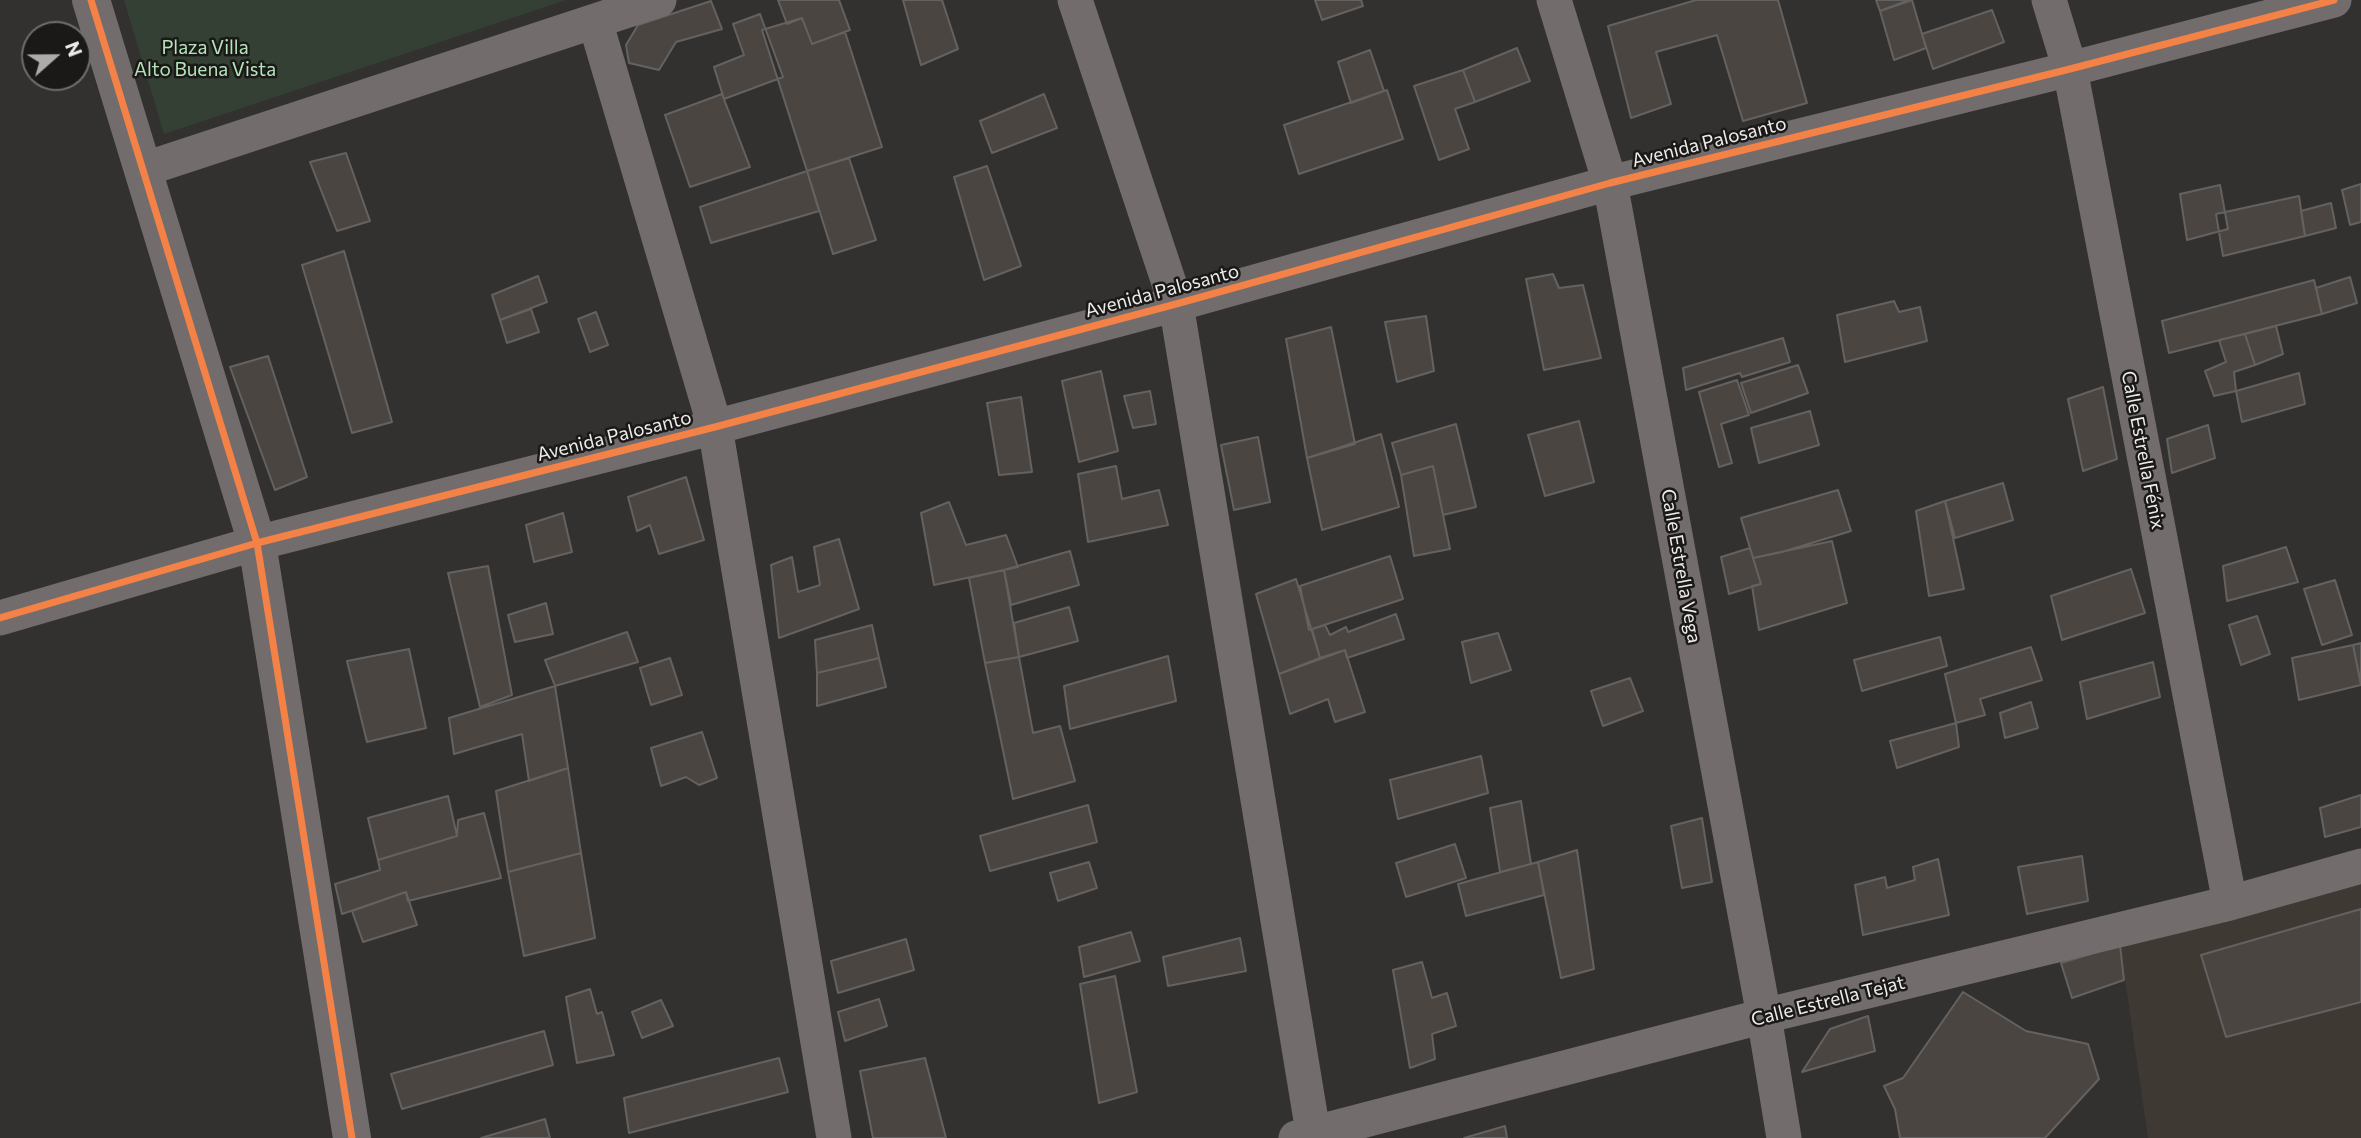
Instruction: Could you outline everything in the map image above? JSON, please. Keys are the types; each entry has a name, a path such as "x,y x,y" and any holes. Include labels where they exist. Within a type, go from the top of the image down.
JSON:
{"street":[{"path":"91,0 257,544 352,1138"},
{"path":"142,170 659,0"},
{"path":"1074,0 1176,304 1308,1136"},
{"name":"Calle Estrella Vega","path":"1555,0 1610,183 1764,1016 1784,1138"},
{"name":"Calle Estrella Fénix","path":"2049,0 2070,69 2230,903"},
{"name":"Avenida Palosanto","path":"0,618 257,544 715,427 1176,304 1610,183 2070,69 2334,0"},
{"path":"595,21 715,427 834,1138"},
{"name":"Calle Estrella Tejat","path":"1308,1136 1764,1016 2230,903 2361,866"}],"shaded area":[{"path":"2361,884 2361,1138 2148,1138 2120,945"}],"green space":[{"name":"Plaza Villa Alto Buena Vista","path":"124,0 566,0 164,134"}],"building":[{"path":"778,0 839,0 850,30 812,44 802,18 787,24"},
{"path":"903,0 942,0 958,49 921,65"},
{"path":"1315,0 1361,0 1363,6 1322,20"},
{"path":"1696,0 1778,0 1807,103 1743,121 1717,35 1656,52 1671,104 1631,118 1608,26"},
{"path":"1876,0 1909,0 1880,11"},
{"path":"1912,0 1926,48 1894,60 1880,11"},
{"path":"711,1 722,29 676,42 659,70 629,63 626,45 638,25"},
{"path":"1992,10 2004,42 1933,69 1922,34"},
{"path":"760,14 783,77 724,99 714,67 744,55 733,24"},
{"path":"802,18 812,44 845,32 882,147 807,171 762,30"},
{"path":"1517,48 1530,81 1475,102 1463,70"},
{"path":"1370,50 1384,91 1351,103 1338,62"},
{"path":"1463,70 1475,102 1455,109 1469,149 1439,160 1414,86"},
{"path":"1387,90 1403,139 1299,174 1284,125"},
{"path":"722,94 750,167 690,187 665,115"},
{"path":"1044,94 1057,128 992,153 980,121"},
{"path":"346,153 370,221 337,231 310,162"},
{"path":"849,158 876,240 833,254 807,171"},
{"path":"987,166 1021,266 984,280 954,177"},
{"path":"807,171 819,211 711,243 700,207"},
{"path":"2361,184 2361,222 2350,225 2342,190"},
{"path":"2220,185 2228,229 2187,240 2180,194"},
{"path":"2299,196 2305,236 2223,256 2216,214"},
{"path":"2331,203 2336,228 2305,236 2301,211"},
{"path":"344,251 392,422 352,433 302,265"},
{"path":"1553,274 1559,288 1583,285 1601,358 1544,370 1526,279"},
{"path":"538,276 547,302 500,320 492,295"},
{"path":"2350,277 2357,303 2322,314 2316,288"},
{"path":"2314,280 2322,314 2169,353 2162,321"},
{"path":"1894,301 1899,312 1920,307 1927,341 1845,362 1837,315"},
{"path":"531,309 539,332 507,343 500,320"},
{"path":"596,312 608,345 590,352 578,319"},
{"path":"1426,316 1434,371 1397,382 1385,322"},
{"path":"2276,326 2283,354 2255,365 2245,334"},
{"path":"1331,327 1355,444 1307,458 1286,339"},
{"path":"2245,334 2255,365 2234,372 2236,391 2214,396 2205,371 2226,362 2219,340"},
{"path":"1783,338 1790,362 1742,377 1740,373 1686,390 1683,368"},
{"path":"268,356 307,477 275,490 230,367"},
{"path":"1798,365 1808,393 1751,413 1741,383"},
{"path":"1101,371 1118,451 1079,462 1062,381"},
{"path":"2299,373 2305,404 2242,422 2236,391"},
{"path":"1737,380 1749,415 1721,424 1732,463 1719,467 1699,392"},
{"path":"2103,387 2117,459 2083,471 2068,399"},
{"path":"1150,391 1156,424 1133,428 1124,396"},
{"path":"1021,397 1032,472 999,475 987,403"},
{"path":"1810,411 1819,445 1759,463 1751,428"},
{"path":"1579,421 1594,482 1545,496 1528,435"},
{"path":"1456,424 1476,507 1443,515 1433,466 1401,475 1392,443"},
{"path":"2208,425 2215,458 2172,473 2167,439"},
{"path":"1381,434 1399,507 1322,530 1307,458"},
{"path":"1258,437 1270,502 1234,510 1221,445"},
{"path":"1116,466 1122,499 1159,490 1168,525 1088,542 1078,474"},
{"path":"1433,466 1450,549 1414,556 1401,475"},
{"path":"686,477 704,540 659,554 650,525 637,531 628,497"},
{"path":"2003,483 2013,520 1955,538 1945,501"},
{"path":"1838,490 1851,531 1753,558 1741,518"},
{"path":"1945,501 1964,589 1929,596 1916,511"},
{"path":"949,502 966,545 1006,535 1018,567 934,585 921,513"},
{"path":"563,513 572,552 534,562 526,525"},
{"path":"839,539 859,609 779,638 771,565 792,557 798,592 820,585 814,547"},
{"path":"1832,541 1847,603 1759,630 1752,586 1761,584 1753,558"},
{"path":"2286,547 2298,582 2227,601 2223,566"},
{"path":"1750,548 1761,584 1729,594 1721,557"},
{"path":"1070,551 1079,585 1011,605 1004,570"},
{"path":"1390,556 1403,599 1309,630 1300,586"},
{"path":"488,566 512,695 480,707 448,573"},
{"path":"2131,569 2145,613 2062,640 2051,596"},
{"path":"1004,570 1019,657 985,663 969,578"},
{"path":"1296,579 1320,658 1279,674 1256,594"},
{"path":"2335,580 2352,635 2322,645 2304,589"},
{"path":"546,603 553,634 515,642 508,615"},
{"path":"1069,607 1078,641 1019,657 1014,623"},
{"path":"1396,614 1404,639 1347,658 1345,650 1320,658 1312,629 1325,625 1330,635 1346,627 1348,632"},
{"path":"2257,616 2270,654 2241,665 2229,625"},
{"path":"872,625 879,658 817,673 815,640"},
{"path":"627,632 638,662 555,686 545,660"},
{"path":"1498,633 1511,670 1471,683 1462,642"},
{"path":"1940,637 1947,666 1862,691 1854,660"},
{"path":"2361,643 2361,684 2353,645"},
{"path":"2353,645 2361,685 2299,700 2292,658"},
{"path":"2031,647 2042,680 1980,699 1985,715 1956,723 1945,674"},
{"path":"409,649 426,728 367,742 347,661"},
{"path":"1345,650 1365,712 1335,722 1328,699 1290,714 1279,674"},
{"path":"1168,656 1176,701 1070,729 1064,686"},
{"path":"1019,657 1033,733 1060,726 1075,781 1013,799 985,663"},
{"path":"670,658 682,695 651,705 640,668"},
{"path":"879,658 886,687 817,706 817,673"},
{"path":"2153,662 2160,697 2087,719 2080,682"},
{"path":"1630,678 1643,711 1603,726 1591,691"},
{"path":"555,686 568,768 529,781 522,734 454,754 449,718"},
{"path":"2031,702 2038,728 2005,738 2000,713"},
{"path":"1956,723 1959,747 1897,768 1890,741"},
{"path":"702,732 717,778 699,785 686,777 661,786 651,748"},
{"path":"1481,756 1488,793 1398,819 1390,780"},
{"path":"568,768 581,853 508,872 496,791"},
{"path":"2361,795 2361,827 2325,837 2320,808"},
{"path":"448,796 457,836 378,860 368,818"},
{"path":"1521,801 1531,864 1500,872 1490,808"},
{"path":"1088,805 1097,842 990,871 980,836"},
{"path":"484,813 501,878 408,901 406,892 342,914 335,884 380,870 378,860 457,836 458,820"},
{"path":"1702,818 1712,882 1682,888 1671,826"},
{"path":"1455,844 1466,878 1406,897 1396,863"},
{"path":"1577,850 1594,969 1561,978 1538,862"},
{"path":"581,853 595,938 524,956 508,872"},
{"path":"2082,856 2088,901 2027,914 2018,867"},
{"path":"1938,859 1949,915 1863,935 1855,885 1885,877 1887,888 1915,880 1913,867"},
{"path":"1089,862 1097,888 1058,901 1050,873"},
{"path":"1538,862 1544,895 1466,916 1458,884"},
{"path":"406,892 417,925 363,942 352,911"},
{"path":"2361,909 2361,1002 2226,1037 2201,955"},
{"path":"1131,932 1140,961 1084,977 1079,947"},
{"path":"1240,938 1246,971 1168,986 1163,957"},
{"path":"906,939 914,970 838,993 831,961"},
{"path":"2120,945 2124,980 2072,998 2061,963"},
{"path":"1422,962 1432,998 1447,993 1456,1026 1432,1034 1435,1059 1410,1068 1393,970"},
{"path":"1115,976 1137,1092 1099,1103 1080,984"},
{"path":"590,989 597,1014 602,1012 614,1055 577,1063 566,997"},
{"path":"1963,992 2026,1031 2088,1044 2099,1079 2045,1138 1900,1138 1895,1109 1884,1086 1903,1078"},
{"path":"879,999 887,1026 845,1041 838,1012"},
{"path":"661,1000 673,1026 642,1038 632,1012"},
{"path":"1868,1016 1875,1051 1802,1072 1830,1029"},
{"path":"544,1031 553,1065 402,1109 391,1074"},
{"path":"779,1058 788,1092 629,1133 624,1098"},
{"path":"925,1058 946,1138 873,1138 860,1071"},
{"path":"545,1119 550,1138 481,1138"},
{"path":"1505,1126 1507,1138 1464,1138"}],"cycle path":[{"path":"91,0 257,543 352,1138"},
{"path":"0,618 257,543 715,427 1176,304 1610,183 2070,69 2334,0"}]}
